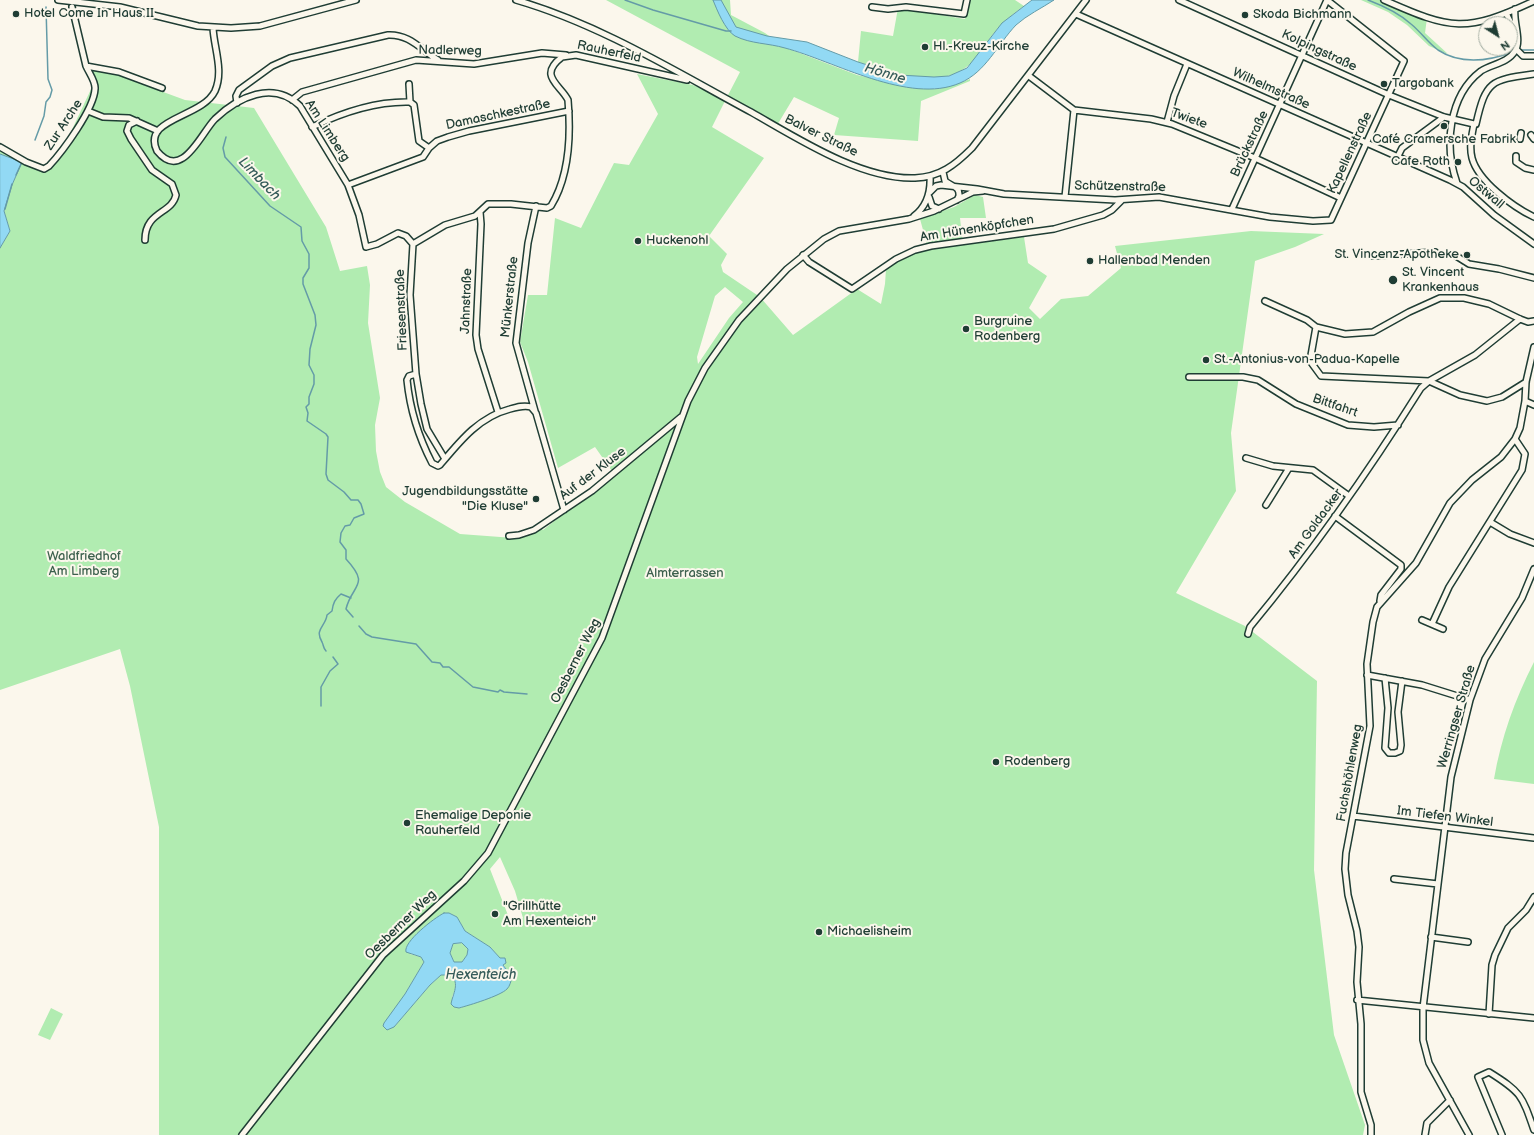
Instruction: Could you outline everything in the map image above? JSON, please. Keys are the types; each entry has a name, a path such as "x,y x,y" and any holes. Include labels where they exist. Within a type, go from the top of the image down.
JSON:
{"street":[{"path":"58,0 120,8 183,24 213,28 260,26 356,0"},
{"name":"Balver Straße","path":"516,0 553,12 599,31 844,162 894,177 915,178 943,172 960,160 972,148 1029,76 1086,0"},
{"path":"872,7 888,9 906,7 964,14 967,0"},
{"name":"Kolpingstraße","path":"1179,0 1389,96 1444,116 1475,124"},
{"name":"Brückstraße","path":"1232,210 1327,0"},
{"name":"Kapellenstraße","path":"1327,0 1404,61 1368,143 1331,220"},
{"path":"1384,0 1433,20 1448,23 1474,23 1492,19 1534,1"},
{"name":"Zur Arche","path":"0,148 26,162 46,168 58,156 88,111 95,88 86,66 72,7"},
{"path":"1514,16 1515,9"},
{"name":"Wilhelmstraße","path":"1076,14 1457,183"},
{"path":"88,111 98,116 121,117 137,121 158,131 167,122 201,107 207,102 215,91 219,70 213,28"},
{"path":"237,103 236,96 239,90 284,60 388,35 398,35 408,39 441,61"},
{"path":"1518,50 1521,55 1534,56"},
{"name":"Nadlerweg","path":"292,100 302,92 407,62 423,60 474,64 542,52 566,55"},
{"name":"Rauherfeld","path":"536,206 549,207 556,196 567,164 569,111 566,97 557,87 552,74 557,62 566,55 576,55 694,82"},
{"name":"Ostwall","path":"1510,56 1485,69 1474,77 1461,95 1452,118 1451,157 1457,183 1507,225 1534,244"},
{"path":"1166,122 1174,96 1187,64"},
{"path":"86,66 119,72 162,88"},
{"path":"1534,74 1504,78 1494,82 1487,89 1481,101 1470,147 1477,170 1499,193 1534,217"},
{"name":"Twiete","path":"1029,76 1074,110 1166,122 1255,158 1342,198"},
{"path":"409,84 410,102 414,105 419,141 429,148"},
{"name":"Am Limberg","path":"158,131 155,139 157,151 169,160 179,160 192,151 216,119 237,103 264,92 277,93 292,100 300,106 348,185 359,215 366,246 377,244 398,233 406,236 413,244"},
{"path":"312,127 361,108 383,103 410,102"},
{"path":"1065,197 1074,110"},
{"name":"Damaschkestraße","path":"348,185 423,157 429,148 437,141 460,133 569,111"},
{"path":"1398,156 1402,148 1444,116"},
{"path":"137,121 129,125 128,134 152,170 172,184 176,194 170,205 153,217 146,230 145,240"},
{"path":"1516,156 1516,162 1525,168 1534,170"},
{"path":"943,172 945,182 955,186 960,194 954,203"},
{"path":"930,176 929,194 932,206 940,209"},
{"name":"Schützenstraße","path":"929,194 939,186 955,186 1004,194 1122,200 1159,197 1284,218 1313,221 1331,220"},
{"name":"Oesberner Weg","path":"242,1135 383,955 464,881 488,853 604,632 682,417 697,381 727,336 766,290 803,255 824,239 840,231 909,219 954,203 972,192 983,191"},
{"path":"909,219 920,210 929,194"},
{"name":"Am Hünenköpfchen","path":"803,255 809,262 852,289 896,259 916,250 931,246 1054,229 1112,210 1122,200"},
{"path":"413,244 435,230 475,216 486,206 492,204 536,206"},
{"name":"Münkerstraße","path":"536,206 528,243 516,343 564,510"},
{"name":"Jahnstraße","path":"480,212 481,224 476,343 498,412"},
{"name":"Friesenstraße","path":"413,244 410,295 416,374 421,404 428,429 438,451 445,459"},
{"path":"1373,256 1435,252"},
{"path":"1449,254 1453,254 1469,264 1499,269 1534,278"},
{"path":"1265,301 1307,320 1316,327 1345,334 1373,332 1409,312 1440,298 1464,298 1489,304 1528,322 1534,320"},
{"path":"1398,425 1422,388 1429,382 1475,355 1520,319"},
{"path":"1316,327 1310,361 1321,376 1429,382 1460,395 1487,401 1502,397 1526,382"},
{"name":"Fuchshöhlenweg","path":"1371,1135 1371,1125 1362,1092 1361,1024 1357,1000 1359,947 1345,869 1346,853 1370,726 1367,675 1373,622 1380,602 1416,564 1450,503 1472,480 1501,457 1515,439 1520,428 1525,401 1526,382 1534,347"},
{"path":"416,374 409,376 407,380 414,421 420,438 432,462 438,466 478,424 498,412 526,406 532,407 536,412"},
{"name":"Bittfahrt","path":"1189,377 1243,377 1258,380 1296,404 1348,425 1374,427 1398,425"},
{"path":"1525,401 1534,405"},
{"name":"Auf der Kluse","path":"510,536 519,535 534,530 564,510 615,474 682,417"},
{"name":"Am Goldacker","path":"1248,634 1250,627 1304,561 1398,425"},
{"path":"1432,624 1449,587 1518,478 1524,464 1525,454 1515,439"},
{"path":"1246,458 1273,466 1313,470 1349,496"},
{"path":"1266,505 1289,468"},
{"path":"1335,516 1401,565 1400,569 1381,595 1380,602"},
{"path":"1490,522 1510,534 1534,543"},
{"name":"Werringser Straße","path":"1469,1135 1429,1063 1425,1050 1422,1026 1422,1008 1451,777 1470,700 1485,659 1522,598 1534,569"},
{"path":"1422,620 1443,629"},
{"path":"1367,675 1402,681 1470,700"},
{"path":"1385,678 1388,708 1385,748 1389,753 1400,751 1401,745 1398,712 1402,681"},
{"name":"Im Tiefen Winkel","path":"1353,816 1534,838"},
{"path":"1394,879 1438,884"},
{"path":"1488,1014 1494,955 1511,924 1526,910 1534,897"},
{"path":"1431,937 1468,942"},
{"path":"1357,1000 1422,1008 1534,1018"},
{"path":"1502,1135 1478,1077 1489,1072 1518,1092 1534,1130"},
{"path":"1425,1135 1427,1123 1450,1100"}],"green space":[{"path":"606,0 730,0 731,15 765,33 784,47 857,75 901,85 936,89 970,79 970,81 921,101 918,141 834,135 839,118 794,97 776,127 726,99 740,72"},
{"path":"970,0 1015,0 1024,6 1002,25 990,38 974,60 962,70 948,76 918,78 886,71 858,62 861,31 893,36 898,8 965,19"},
{"path":"1361,0 1384,0 1427,18 1425,33 1448,54 1429,46 1407,25 1388,12"},
{"path":"91,69 109,72 185,100 254,108 326,227 340,271 367,266 370,285 368,323 380,398 375,425 376,451 380,472 386,487 405,502 460,534 514,538 526,535 541,528 543,530 614,474 595,447 558,468 528,362 520,342 528,295 547,295 555,218 581,228 614,163 629,165 658,114 637,74 693,85 726,99 712,127 764,158 709,236 727,254 721,265 723,272 760,297 793,335 857,289 881,304 886,269 907,255 928,248 920,219 954,207 975,195 983,197 986,218 960,218 963,245 1024,237 1028,263 1047,276 1029,308 1040,319 1061,299 1088,296 1121,268 1115,246 1251,231 1324,234 1295,247 1255,261 1231,433 1236,491 1176,593 1245,626 1317,681 1314,870 1334,1035 1365,1125 1363,1135 159,1135 159,827 130,686 120,649 0,690 0,248 10,231 4,211 12,185 22,162 0,154 0,151 45,171 68,138 93,85","holes":["725,287 743,302 729,318 698,364 697,357 715,296","500,857 515,891 523,918 511,923 490,869","449,913 457,917 465,931 490,947 500,958 509,974 507,989 459,1008 452,997 455,988 455,980 451,975 441,975 430,985 394,1027 405,994 424,962 421,957 410,954"]},
{"path":"1534,662 1534,784 1494,779 1510,719"},
{"path":"462,943 468,949 467,955 462,962 454,962 450,953 453,944"},
{"path":"51,1008 63,1014 50,1040 38,1035"}],"water":[{"name":"Hönne","path":"713,0 721,0 736,27 767,36 807,42 858,62 899,75 934,77 949,76 967,68 1002,23 1032,0 1054,0 1020,21 984,65 969,78 960,83 940,88 918,89 872,79 779,46 741,39 731,33 725,25"},
{"path":"0,154 22,162 12,185 4,211 10,231 0,248"},
{"name":"Hexenteich","path":"444,913 449,913 457,917 465,931 490,947 500,958 505,958 506,963 503,965 512,977 510,985 503,992 459,1008 454,1007 451,1004 455,989 454,978 451,975 441,975 430,985 394,1027 387,1030 383,1026 384,1023 405,994 424,962 421,957 406,952 406,948 409,942 420,931","holes":["462,943 468,949 467,955 462,962 454,962 450,953 453,944"]}],"waterway":[{"path":"625,0 653,10 726,31 731,31"},
{"path":"1368,0 1401,16 1415,27 1434,47 1447,55 1466,60 1494,58 1501,56"},
{"path":"35,140 44,116 46,102 50,97 52,90 48,79 46,7"},
{"path":"1520,50 1534,50"},
{"name":"Limbach","path":"226,137 223,148 225,157 270,206 301,227 302,241 309,254 309,268 303,278 303,284 315,315 316,325 310,349 309,365 314,375 314,384 309,397 309,404 306,407 308,413 307,421 328,437 326,474 328,480 344,492 351,500 358,500 364,514 354,518 350,525 345,526 341,533 340,542 346,550 346,559 353,568 359,580 346,609 353,617"},
{"path":"16,175 22,162"},
{"path":"5,209 12,184"},
{"path":"326,651 319,634 327,615 332,611 335,601 341,594 351,598"},
{"name":"Limbach","path":"359,626 366,634 372,637 416,644 432,662 440,663 443,667 449,667 473,687 498,692 500,690 504,692 527,694"},
{"path":"321,706 321,687 330,671 338,664 333,657"}],"tunnel":[{"path":"1435,252 1449,254"}],"place":[{"name":"Hotel Come In Haus II","path":"16,14"},
{"name":"Skoda Bichmann","path":"1245,15"},
{"name":"Hl.-Kreuz-Kirche","path":"925,47"},
{"name":"Targobank","path":"1384,84"},
{"name":"Café Cramersche Fabrik","path":"1444,126"},
{"name":"Cafe Roth","path":"1458,162"},
{"name":"Huckenohl","path":"638,241"},
{"name":"St. Vincenz-Apotheke","path":"1467,255"},
{"name":"Hallenbad Menden","path":"1090,261"},
{"name":"St. Vincent Krankenhaus","path":"1393,280"},
{"name":"Burgruine Rodenberg","path":"966,329"},
{"name":"St.-Antonius-von-Padua-Kapelle","path":"1206,360"},
{"name":"Jugendbildungsstätte \"Die Kluse\"","path":"536,499"},
{"name":"Rodenberg","path":"996,762"},
{"name":"Ehemalige Deponie Rauherfeld","path":"407,823"},
{"name":"\"Grillhütte Am Hexenteich\"","path":"495,914"},
{"name":"Michaelisheim","path":"819,932"}],"park label":[{"name":"Waldfriedhof Am Limberg","path":"84,564"},
{"name":"Almterrassen","path":"685,574"}]}
